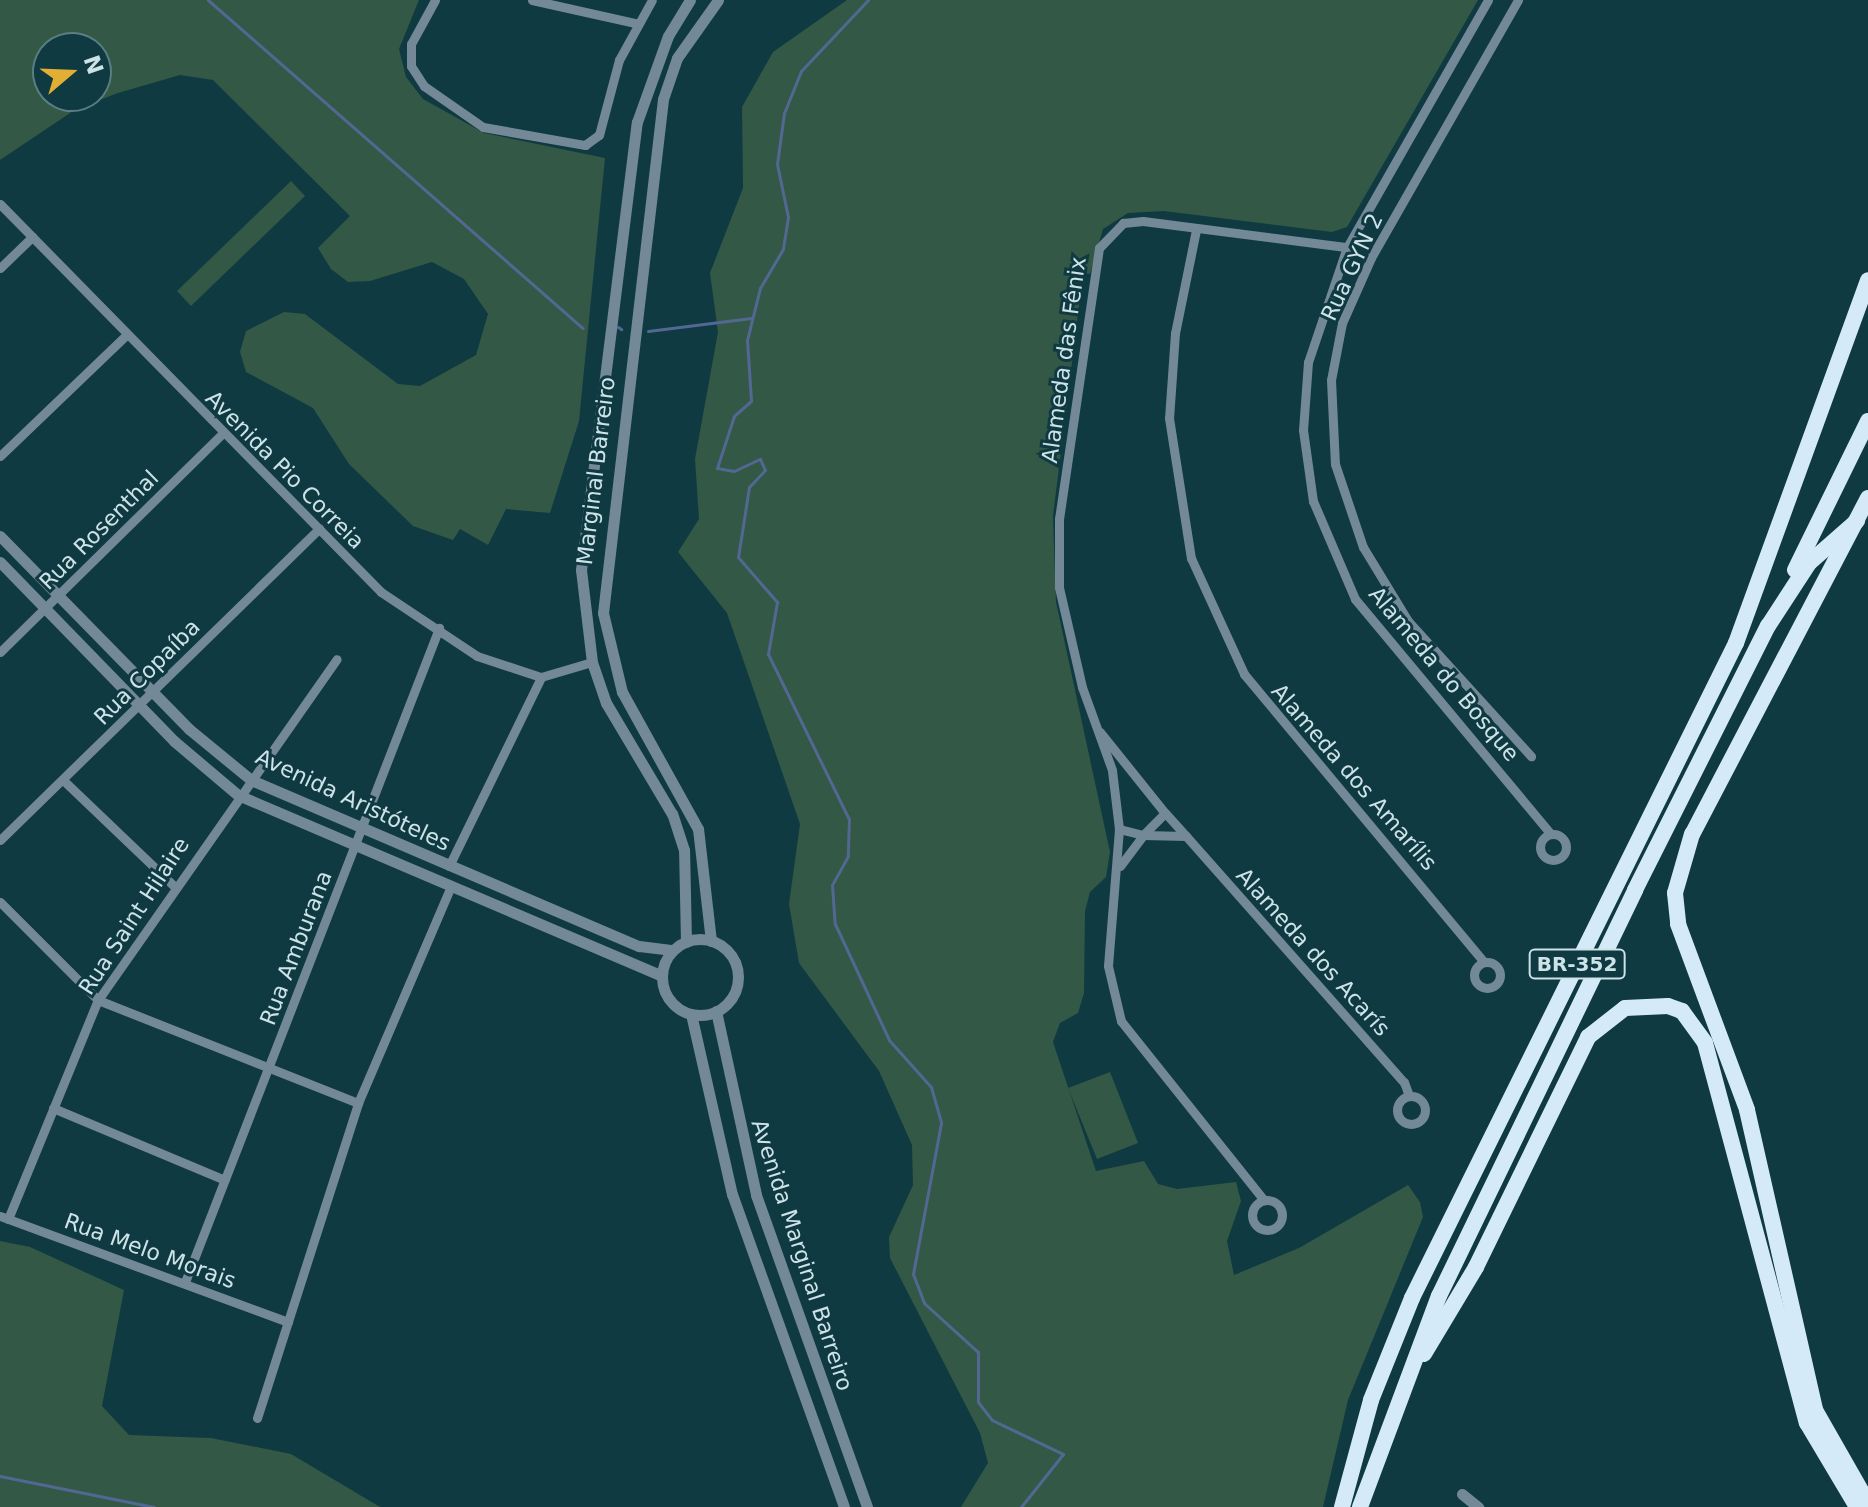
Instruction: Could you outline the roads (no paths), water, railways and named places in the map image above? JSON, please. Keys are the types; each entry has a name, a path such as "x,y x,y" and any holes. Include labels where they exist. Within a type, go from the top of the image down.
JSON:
{"highway":[{"name":"BR-352","path":"1342,1507 1371,1400 1412,1298 1736,643 1868,280"},
{"name":"BR-352","path":"1360,1507 1398,1396 1453,1268 1868,421"},
{"path":"1868,498 1692,834 1675,893 1678,924 1747,1110 1815,1410 1868,1503"},
{"path":"1768,626 1809,563 1857,521"},
{"path":"1398,1396 1476,1267 1588,1037 1625,1008 1668,1006 1682,1011 1705,1043 1807,1423 1857,1507"}],"street":[{"path":"435,0 411,44 411,66 424,86 483,127 585,145 599,135 635,23 652,0"},
{"path":"532,0 635,23"},
{"name":"Marginal Barreiro","path":"686,942 684,850 592,662 581,570 637,122 668,36 690,0"},
{"name":"Marginal Barreiro","path":"711,941 698,829 622,692 603,613 663,99 677,58 718,0"},
{"name":"Alameda do Bosque","path":"1488,0 1347,247 1308,362 1303,430 1313,501 1355,599 1551,834"},
{"name":"Rua GYN 2","path":"1518,0 1371,258 1342,323 1331,380 1335,464 1363,547 1408,621 1531,756"},
{"name":"Avenida Pio Correia","path":"0,204 381,592 477,656 541,677"},
{"name":"Alameda das Fênix","path":"1264,1200 1121,1021 1108,966 1119,869 1119,829 1112,770 1059,587 1059,519 1099,248 1123,223 1347,247"},
{"name":"Alameda dos Amarílis","path":"1196,230 1175,333 1169,418 1191,558 1244,674 1484,962"},
{"path":"0,268 32,237"},
{"path":"0,456 127,334"},
{"name":"Rua Rosenthal","path":"0,652 223,433"},
{"name":"Rua Copaíba","path":"0,840 319,529"},
{"name":"Avenida Aristóteles","path":"0,536 153,692 251,780 639,946 673,950"},
{"name":"Avenida Aristóteles","path":"0,562 140,706 238,795 354,849 662,976"},
{"name":"Rua Amburana","path":"185,1282 354,849 359,826 439,628"},
{"name":"Rua Saint Hilaire","path":"4,1217 98,1000 173,885 337,659"},
{"path":"449,866 541,677 592,662"},
{"name":"Alameda das Fênix","path":"1100,732 1186,836"},
{"path":"1112,770 1124,763"},
{"path":"63,780 173,885"},
{"name":"Alameda das Fênix","path":"1119,869 1143,835 1165,813"},
{"path":"1119,829 1143,835 1186,836"},
{"name":"Alameda dos Acarís","path":"1186,836 1404,1082 1409,1096"},
{"path":"257,1418 358,1103 450,888"},
{"path":"0,902 98,1000 358,1103"},
{"path":"711,941 731,956 737,981 716,1011 691,1014 670,1000 662,976 673,950 686,942 711,941"},
{"name":"Avenida Marginal Barreiro","path":"716,1011 756,1195 867,1507"},
{"name":"Avenida Marginal Barreiro","path":"691,1014 732,1194 844,1507"},
{"path":"53,1108 225,1180"},
{"name":"Rua Melo Morais","path":"4,1217 288,1322"},
{"path":"1462,1494 1478,1507"}],"waterway":[{"path":"208,0 583,328"},
{"path":"868,0 801,71 784,113 777,164 788,217 783,249 760,288 747,340 751,401 734,416 717,468 734,471 760,459 765,470 749,487 738,557 777,602 768,654 849,819 848,856 832,885 835,924 889,1040 931,1087 941,1123 913,1274 924,1303 978,1352 978,1402 992,1420 1063,1454 1021,1507"},
{"path":"648,331 751,318"},
{"path":"0,1476 154,1507"}]}
